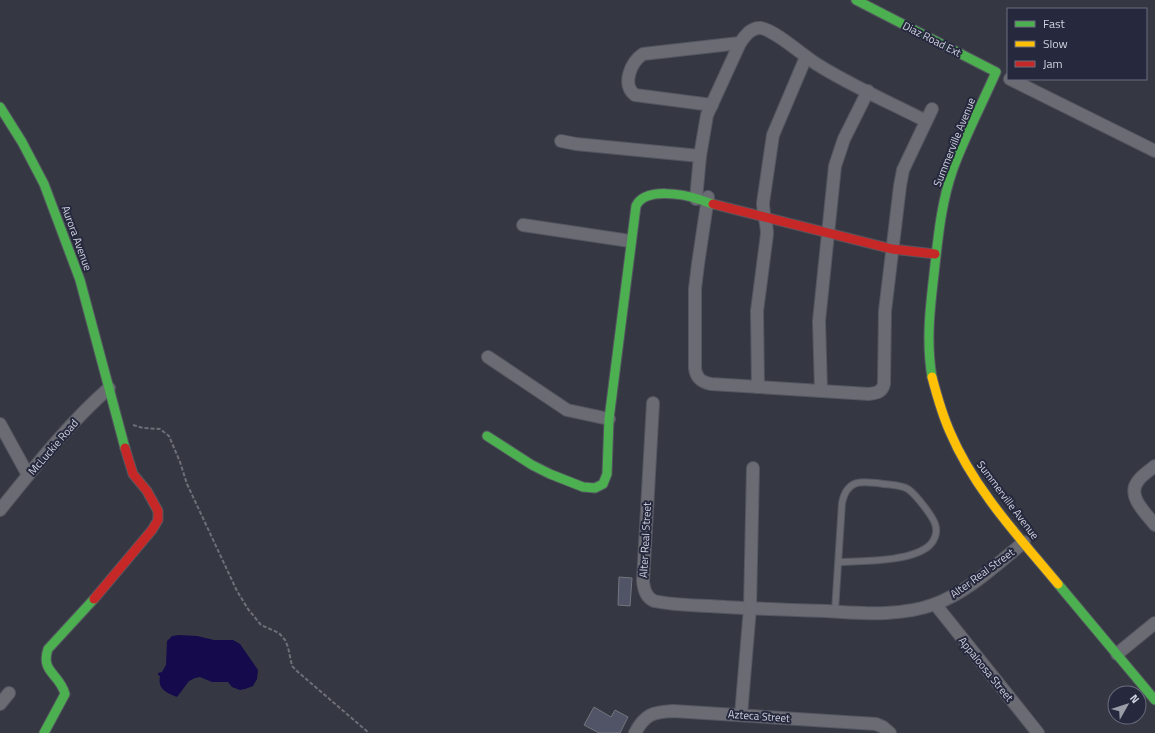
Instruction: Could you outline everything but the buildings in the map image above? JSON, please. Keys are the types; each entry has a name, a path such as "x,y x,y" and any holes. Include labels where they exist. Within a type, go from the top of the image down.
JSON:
{"street":[{"name":"Diaz Road Ext","path":"856,0 1007,77"},
{"path":"926,121 815,63 776,35 761,28 752,30 747,34 740,43 707,115 700,156 703,200 694,314 695,373 698,379 705,383 758,387 869,394 879,392 883,387 885,376 885,311 900,186 904,170 932,109"},
{"path":"712,105 635,95 629,89 628,83 629,75 634,63 643,54 740,43"},
{"path":"758,387 757,311 767,234 764,213 770,152 773,135 806,57"},
{"name":"Summerville Avenue","path":"996,72 953,171 945,197 936,250 929,317 929,344 932,375 944,418 954,442 982,490 1155,700"},
{"name":"Diaz Road Ext","path":"1013,80 1155,151"},
{"path":"821,390 819,321 835,166 838,152 868,92"},
{"name":"Aurora Avenue","path":"0,107 22,142 44,184 80,280 116,417 133,474 147,491 155,503 158,511 158,520 152,530 83,612 48,649 46,654 46,665 62,682 65,694 44,733"},
{"path":"561,141 576,144 700,156"},
{"path":"487,436 532,465 550,474 583,487 595,488 602,484 607,474 609,419 630,241 636,207 638,202 645,196 660,194 703,200 764,213 892,246 936,250"},
{"path":"523,225 630,241"},
{"path":"488,357 567,410 609,419"},
{"name":"McLuckie Road","path":"0,510 28,475 84,411 109,388"},
{"name":"Alter Real Street","path":"653,403 643,581 645,592 650,599 659,602 835,612 892,613 913,610 935,604 952,597 1024,542"},
{"path":"0,424 28,475"},
{"path":"1155,466 1138,480 1134,492 1138,504 1155,525"},
{"path":"741,715 750,608 753,468"},
{"name":"Appaloosa Street","path":"935,604 1038,733"},
{"path":"1117,654 1155,623"},
{"path":"0,704 9,693"},
{"name":"Azteca Street","path":"635,733 643,720 648,716 655,713 673,711 876,724 883,727 890,733"}],"lane":[{"path":"835,612 838,562 842,503 847,489 858,482 864,481 899,486 907,489 920,502 934,521 936,527 934,539 930,544 917,552 884,560 838,562"}],"path":[{"path":"116,417 136,426 160,429 169,436 187,484 237,591 248,609 261,625 279,633 285,640 292,666 369,733"}],"shaded area":[{"path":"172,636 197,636 214,640 233,640 240,644 258,670 257,679 253,686 240,690 232,687 228,682 212,682 200,677 189,681 177,697 164,690 160,685 160,676 158,673 162,672 166,665 167,641"}],"traffic: fast":[{"path":"856,0 996,72 968,132 953,169 940,221 930,312 929,351 932,377"},
{"path":"0,107 22,142 44,184 80,280 125,448"},
{"path":"487,436 532,465 550,474 583,487 595,488 603,484 607,474 609,419 636,206 641,200 656,194 675,194 713,204"},
{"path":"1058,584 1155,700"},
{"path":"44,733 65,694 63,687 52,673 47,663 46,657 48,649 94,599"}],"traffic: slow":[{"path":"932,377 947,425 960,453 984,493 1058,584"}],"traffic: jam":[{"path":"713,204 892,249 935,254"},
{"path":"94,599 152,530 158,520 158,511 147,491 133,474 125,448"}]}
